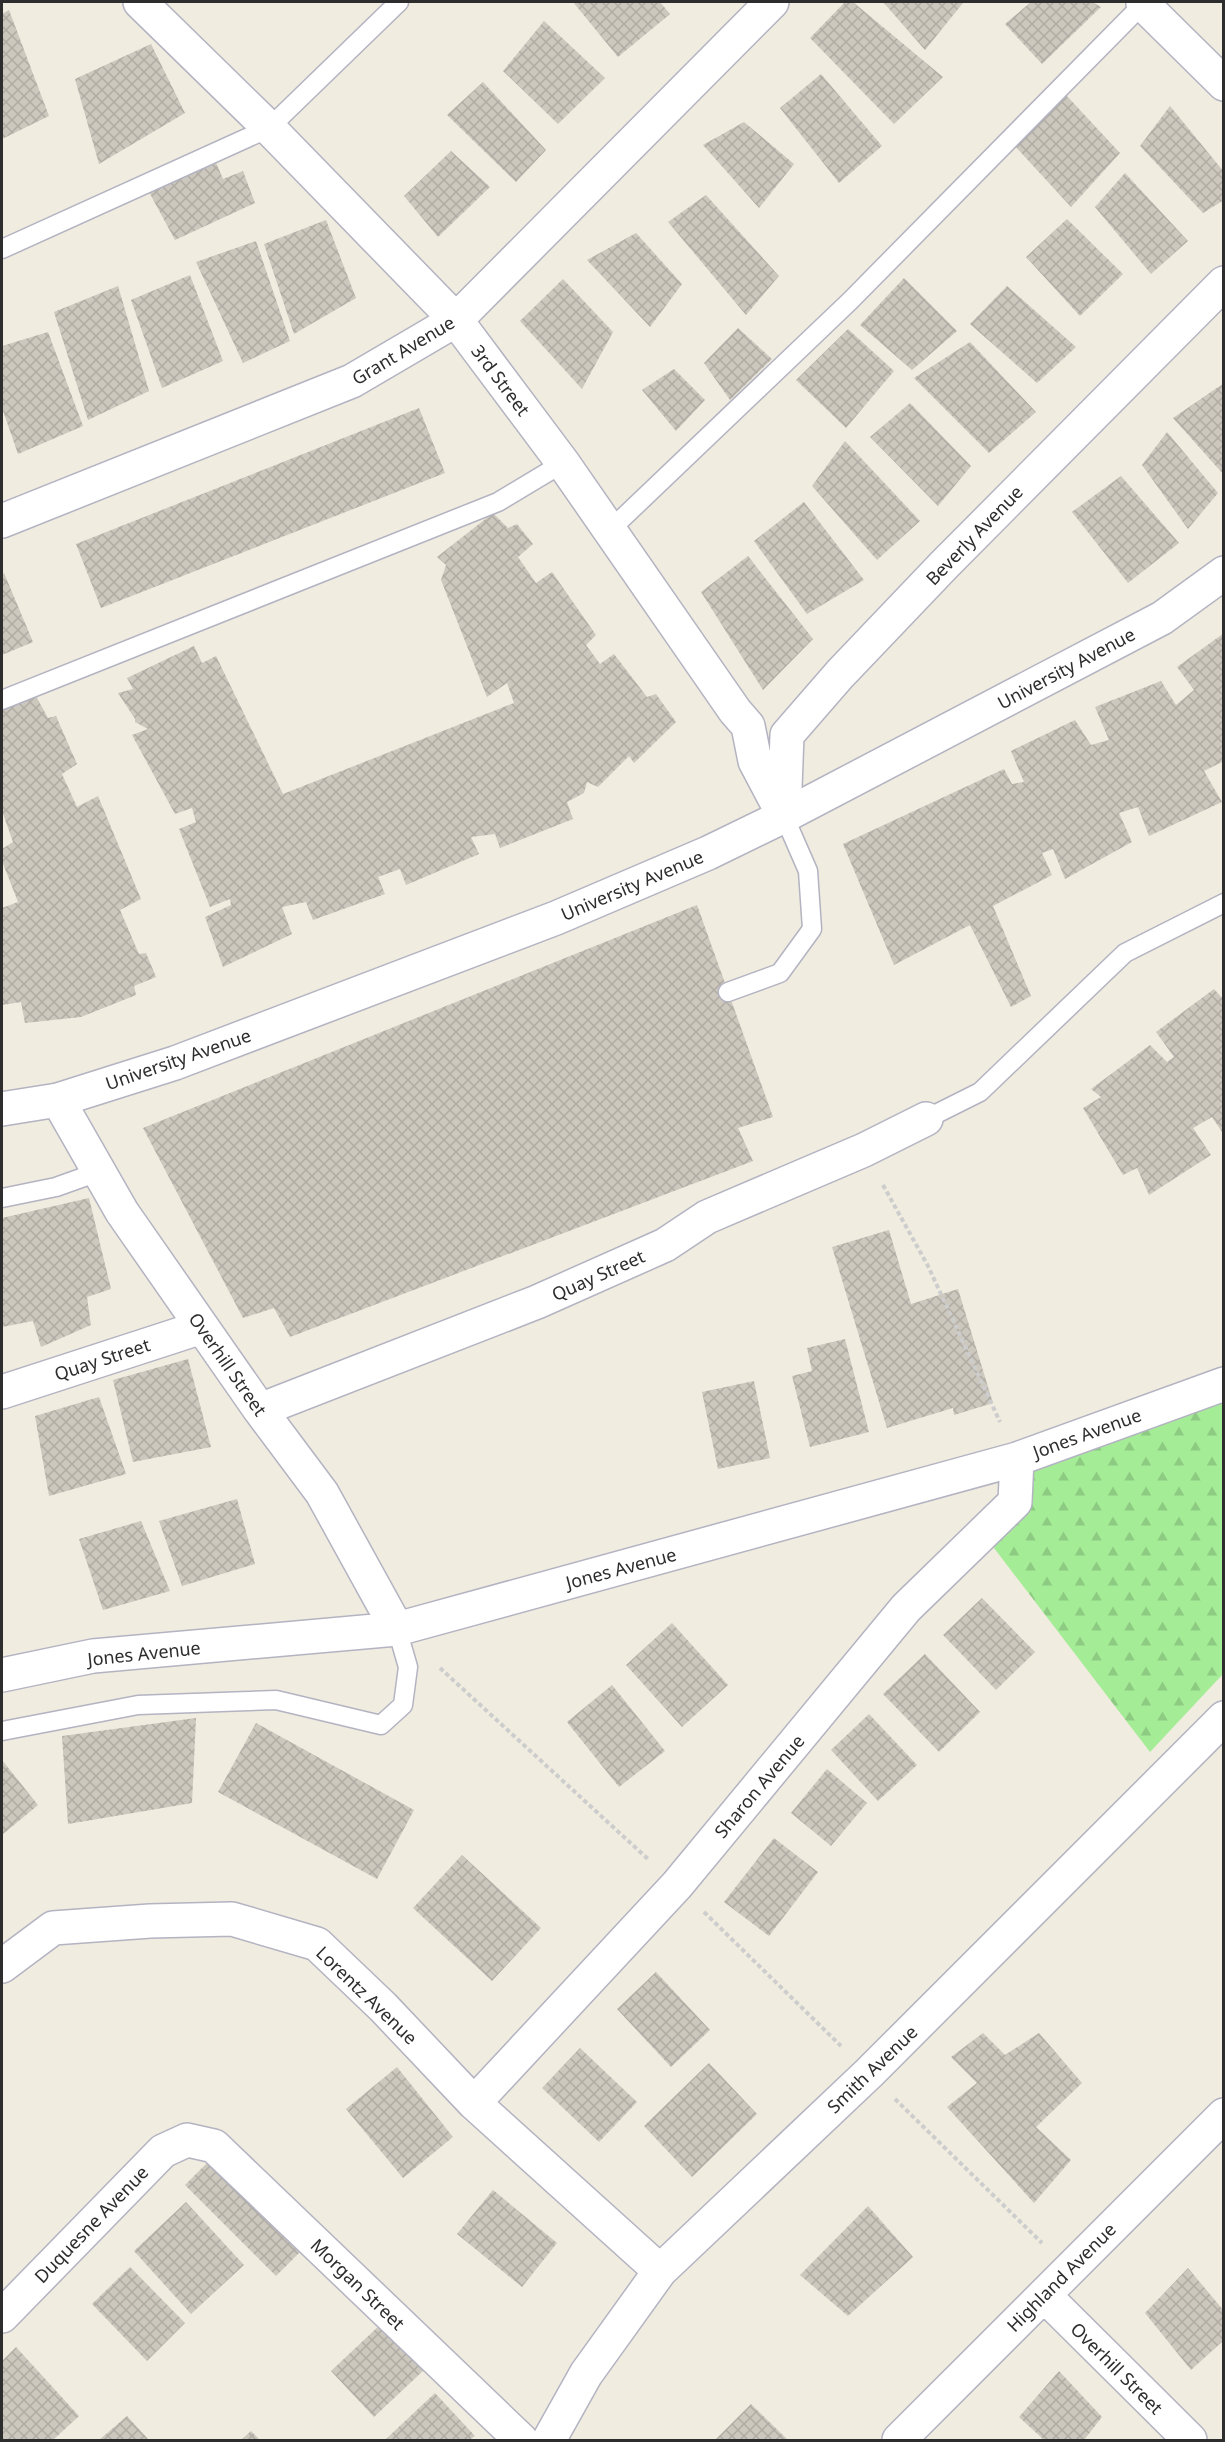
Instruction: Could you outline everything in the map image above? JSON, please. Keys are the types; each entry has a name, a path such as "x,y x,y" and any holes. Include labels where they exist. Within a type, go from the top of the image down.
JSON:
{"street":[{"name":"3rd Street","path":"140,2 268,128 456,320 562,463 735,711 748,726 756,761 784,816"},
{"name":"Grant Avenue","path":"2,521 352,381 456,320 772,2"},
{"path":"1144,3 1224,84"},
{"name":"Beverly Avenue","path":"784,816 787,735 840,674 944,565 1224,283"},
{"name":"University Avenue","path":"2,1109 57,1100 175,1063 556,918 708,853 784,816 1162,618 1224,573"},
{"name":"Overhill Street","path":"57,1100 122,1212 260,1410 322,1493 397,1629"},
{"name":"Quay Street","path":"260,1410 537,1302 665,1245 707,1217 864,1150 926,1119"},
{"name":"Quay Street","path":"2,1392 202,1327"},
{"name":"Jones Avenue","path":"2,1675 93,1656 397,1629 1017,1458 1224,1384"},
{"name":"Sharon Avenue","path":"474,2103 677,1885 906,1608 1016,1502 1017,1458"},
{"name":"Smith Avenue","path":"549,2440 586,2374 660,2271 869,2073 1224,1718"},
{"name":"Lorentz Avenue","path":"2,1966 53,1928 150,1921 232,1919 317,1944 383,2007 474,2103 660,2271"},
{"name":"Highland Avenue","path":"899,2440 1224,2115"},
{"name":"Duquesne Avenue","path":"2,2316 163,2151 187,2140"},
{"name":"Morgan Street","path":"187,2140 214,2146 521,2440"},
{"name":"Overhill Street","path":"1044,2295 1190,2440"}],"lane":[{"path":"2,249 268,128 399,2"},
{"path":"609,531 850,301 1144,3"},
{"path":"2,700 498,502 562,463"},
{"path":"728,992 780,973 812,929 808,871 784,816"},
{"path":"926,1119 980,1092 1125,952 1224,903"},
{"path":"2,1198 56,1187 98,1172"},
{"path":"2,1731 138,1705 276,1700 381,1725 403,1705 408,1668 397,1629"}],"path":[{"path":"864,1150 927,1266 1017,1458"},
{"path":"397,1629 677,1885 1068,2269"}],"green space":[{"path":"1223,1401 1223,1674 1150,1752 994,1548 1032,1470"}],"building":[{"path":"573,2 660,2 670,14 618,57"},
{"path":"845,2 853,2 943,77 894,124 810,38"},
{"path":"883,2 961,2 963,3 925,50"},
{"path":"1031,2 1092,2 1101,7 1042,64 1005,24"},
{"path":"9,10 49,116 2,139 2,14"},
{"path":"544,21 605,78 558,124 503,71"},
{"path":"151,44 185,113 99,164 75,79"},
{"path":"821,74 882,146 839,183 780,108"},
{"path":"483,82 546,150 516,182 447,115"},
{"path":"1065,94 1120,153 1071,207 1014,145"},
{"path":"1170,106 1224,172 1224,200 1203,213 1140,146"},
{"path":"744,122 794,164 759,208 703,145"},
{"path":"451,151 490,187 438,237 404,196"},
{"path":"214,158 223,179 243,171 255,203 175,240 149,192"},
{"path":"1125,173 1188,241 1151,274 1095,207"},
{"path":"706,195 779,276 746,315 668,222"},
{"path":"1067,219 1123,274 1080,316 1026,257"},
{"path":"326,220 356,298 294,334 264,244"},
{"path":"636,233 682,284 650,327 587,260"},
{"path":"256,241 290,341 243,363 196,262"},
{"path":"190,275 223,361 162,388 131,300"},
{"path":"904,278 957,331 912,370 860,325"},
{"path":"563,279 613,332 582,389 520,321"},
{"path":"118,286 149,391 88,420 54,312"},
{"path":"1007,286 1076,347 1037,383 970,324"},
{"path":"738,328 772,359 730,400 704,363"},
{"path":"848,329 894,371 846,428 796,380"},
{"path":"48,332 83,426 18,454 2,408 2,346"},
{"path":"970,342 1036,412 989,453 914,378"},
{"path":"674,369 705,400 676,431 642,390"},
{"path":"1224,383 1224,475 1173,418"},
{"path":"910,403 971,466 938,506 870,437"},
{"path":"419,408 445,473 101,608 76,544"},
{"path":"1167,432 1218,493 1188,529 1142,465"},
{"path":"845,441 920,521 877,560 812,486"},
{"path":"1121,476 1179,543 1128,583 1072,512"},
{"path":"804,502 864,580 807,614 754,541"},
{"path":"493,513 508,528 517,524 533,544 518,557 536,583 552,572 596,635 586,645 600,664 614,654 647,697 656,694 676,722 634,763 629,756 598,787 587,782 584,793 567,802 573,819 500,848 495,834 471,837 479,854 406,885 400,869 378,877 385,894 313,920 306,902 282,907 292,934 223,967 205,917 231,905 230,899 210,907 179,829 196,822 192,808 175,814 132,735 148,729 135,722 118,693 133,689 127,678 194,646 202,663 216,656 283,794 514,703 507,683 487,697 441,580 446,565 437,557"},
{"path":"748,556 813,639 763,690 701,592"},
{"path":"4,573 33,642 2,655 2,575"},
{"path":"1224,633 1224,761 1204,771 1222,802 1149,836 1138,807 1119,813 1132,842 1065,879 1053,849 1042,853 1052,875 993,906 1031,996 1011,1007 970,925 894,965 843,844 1004,769 1012,784 1024,782 1011,751 1075,720 1091,745 1109,740 1095,707 1161,681 1176,705 1194,690 1177,667"},
{"path":"36,696 48,718 56,716 77,764 62,774 77,807 98,796 141,899 120,910 139,954 146,953 156,977 134,986 136,995 81,1017 25,1023 21,1002 2,1005 2,908 18,902 2,861 2,849 13,842 2,811 2,708"},
{"path":"697,905 773,1117 738,1128 753,1161 290,1337 274,1308 243,1318 143,1128"},
{"path":"1214,989 1224,1000 1224,1135 1212,1117 1193,1128 1211,1155 1149,1195 1137,1168 1123,1175 1083,1108 1101,1097 1091,1089 1150,1045 1167,1062 1174,1057 1156,1032"},
{"path":"89,1198 111,1289 87,1297 91,1325 41,1347 33,1321 2,1327 2,1218"},
{"path":"889,1230 911,1304 958,1289 993,1403 954,1415 953,1408 887,1428 832,1247"},
{"path":"845,1339 869,1432 810,1447 792,1376 812,1371 807,1348"},
{"path":"188,1359 211,1447 133,1462 113,1380"},
{"path":"754,1381 770,1458 718,1469 702,1392"},
{"path":"99,1397 126,1474 49,1496 35,1416"},
{"path":"237,1499 255,1564 182,1586 159,1521"},
{"path":"141,1521 170,1591 103,1610 79,1539"},
{"path":"982,1598 1035,1652 996,1690 943,1635"},
{"path":"672,1623 728,1685 682,1727 626,1665"},
{"path":"925,1654 980,1712 939,1752 883,1694"},
{"path":"612,1685 665,1751 619,1787 567,1722"},
{"path":"869,1714 917,1765 878,1801 831,1750"},
{"path":"196,1718 192,1803 68,1824 62,1736"},
{"path":"256,1723 414,1810 377,1879 218,1792"},
{"path":"2,1760 38,1805 2,1835"},
{"path":"827,1769 867,1803 831,1846 791,1813"},
{"path":"774,1838 818,1872 769,1936 724,1902"},
{"path":"462,1855 541,1928 492,1981 413,1908"},
{"path":"656,1972 710,2030 671,2067 617,2009"},
{"path":"983,2033 1005,2055 1039,2033 1082,2083 1036,2127 1071,2160 1034,2203 947,2107 977,2083 951,2057"},
{"path":"580,2048 637,2102 599,2142 542,2088"},
{"path":"709,2063 757,2114 692,2177 644,2126"},
{"path":"397,2067 453,2137 403,2178 346,2109"},
{"path":"218,2152 309,2243 276,2276 185,2185"},
{"path":"493,2190 557,2243 522,2287 457,2234"},
{"path":"186,2202 244,2265 191,2314 134,2251"},
{"path":"868,2206 913,2257 848,2316 800,2275"},
{"path":"130,2267 185,2323 147,2361 92,2304"},
{"path":"1188,2268 1224,2311 1224,2340 1191,2370 1145,2313"},
{"path":"381,2324 424,2370 374,2417 331,2371"},
{"path":"16,2347 79,2416 53,2440 2,2439 2,2361"},
{"path":"1059,2371 1102,2417 1084,2440 1044,2440 1019,2417"},
{"path":"435,2393 475,2436 469,2440 386,2439"},
{"path":"751,2404 788,2440 715,2440"},
{"path":"127,2416 149,2440 99,2440"},
{"path":"251,2431 260,2440 241,2440"}]}
